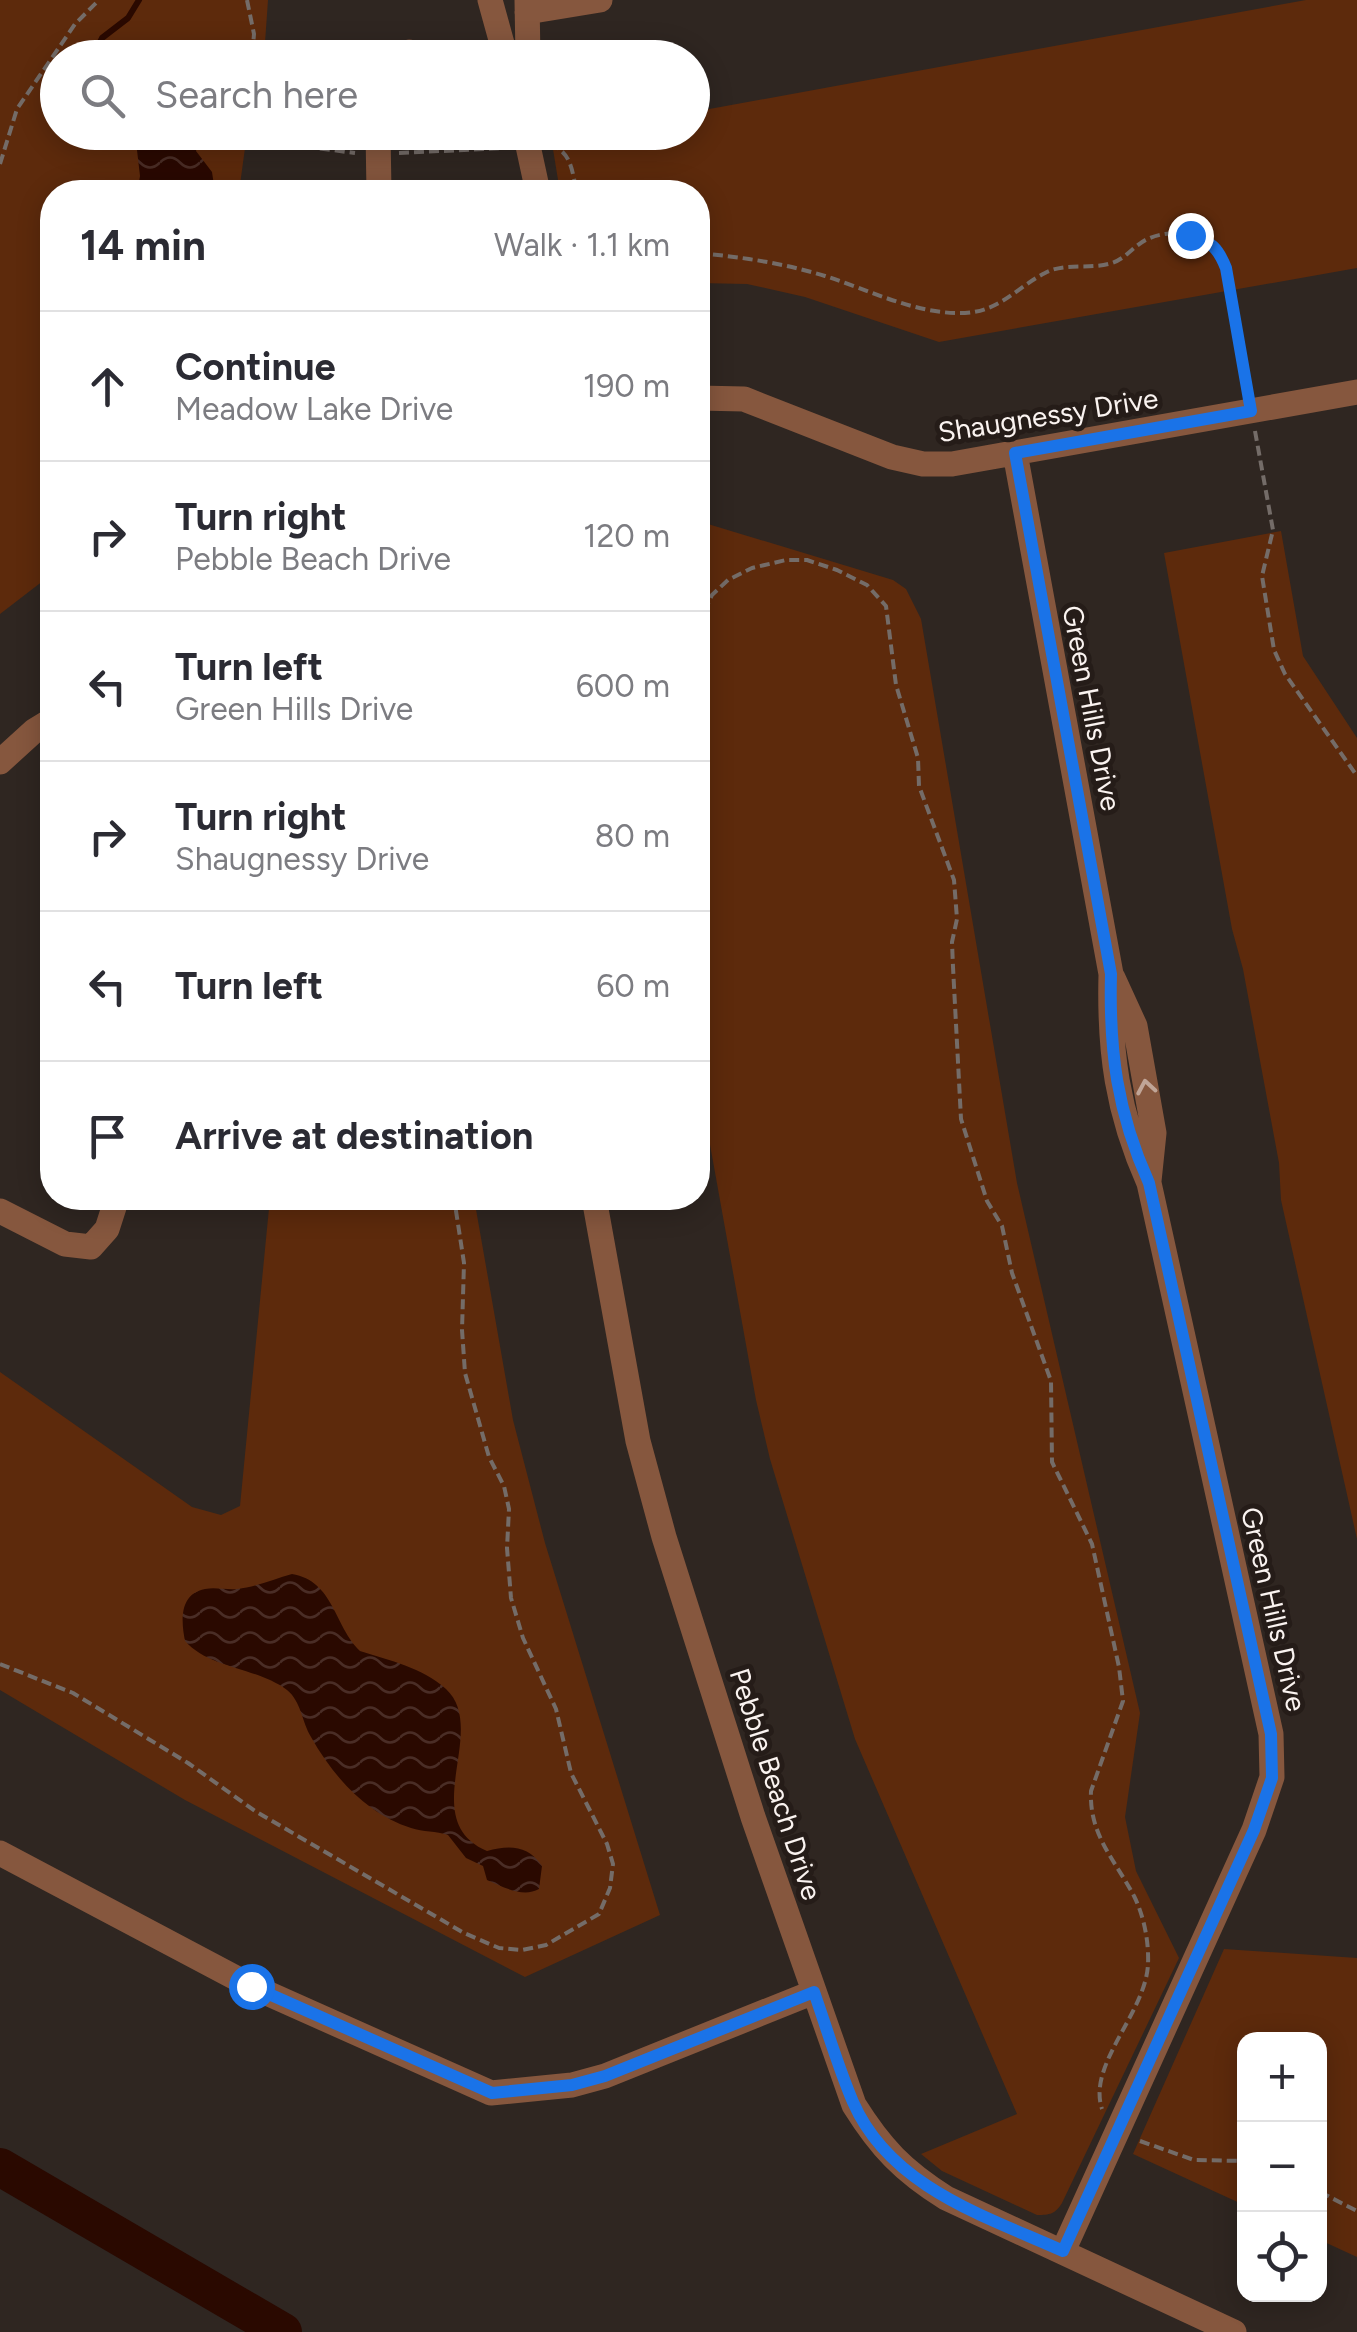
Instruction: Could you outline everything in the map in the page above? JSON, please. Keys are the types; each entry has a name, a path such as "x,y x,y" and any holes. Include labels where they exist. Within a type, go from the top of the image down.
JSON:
{"street":[{"path":"490,0 501,40"},
{"path":"528,40 527,6 600,0"},
{"path":"379,150 379,180"},
{"path":"530,150 536,180"},
{"name":"Shaugnessy Drive","path":"710,398 744,399 892,457 923,464 952,464 1357,392"},
{"name":"Green Hills Drive","path":"1015,453 1111,974 1109,1035 1128,1136 1149,1183 1271,1734 1272,1778 1254,1830 1063,2251"},
{"path":"0,762 40,727"},
{"path":"0,1212 65,1244 91,1247 107,1229 113,1210"},
{"name":"Pebble Beach Drive","path":"596,1210 638,1441 664,1537 752,1817 854,2105 878,2142 909,2175 946,2198 1234,2332"},
{"path":"0,1853 251,1986 492,2093 572,2085 605,2076 814,1992"}],"path":[{"path":"64,40 99,0"},
{"path":"248,0 254,40"},
{"path":"0,164 16,109 40,74"},
{"path":"561,150 572,167 574,180"},
{"path":"710,254 749,258 824,276 880,296 962,313 996,306 1045,272 1062,266 1118,261 1150,237 1190,235 1219,249 1226,268 1273,530 1262,576 1274,650 1285,674 1357,776"},
{"path":"710,599 728,580 752,568 786,560 807,560 867,585 886,606 896,685 918,758 919,786 954,880 957,919 952,968 961,1119 987,1201 1002,1226 1012,1273 1051,1381 1052,1462 1092,1544 1119,1667 1123,1701 1091,1791 1090,1806 1099,1838 1135,1898 1147,1944 1146,1984 1102,2074 1102,2109 1141,2142 1166,2152 1194,2160 1237,2161"},
{"path":"0,1664 73,1693 256,1810 464,1933 499,1948 522,1950 546,1945 599,1914 610,1888 613,1864 571,1773 556,1709 523,1638 511,1598 504,1486 490,1457 465,1373 464,1263 456,1210"},
{"path":"1327,2196 1357,2211"}],"shaded area":[{"path":"0,0 268,0 265,40 40,40 40,150 245,150 241,180 40,180 40,583 0,614"},
{"path":"1306,0 1357,0 1357,268 939,342 805,297 747,284 710,283 710,180 558,180 553,150 710,150 710,109"},
{"path":"710,525 893,580 906,589 921,619 1017,1183 1140,1713 1125,1817 1136,1871 1179,1958 1062,2203 1049,2214 1037,2215 942,2171 921,2154 1017,2114 855,1739 770,1459 710,1145"},
{"path":"1281,531 1303,656 1357,738 1357,1539 1281,1200 1279,1163 1164,553"},
{"path":"269,1210 476,1210 513,1420 545,1543 660,1915 525,1977 185,1800 0,1690 0,1372 192,1507 221,1515 240,1506"},
{"path":"1224,1949 1357,1958 1357,2257 1327,2243 1327,2032 1237,2032 1237,2202 1133,2154"}],"water":[{"path":"137,150 196,150 213,180 139,180"},
{"path":"292,1574 317,1585 360,1651 416,1670 446,1689 457,1706 461,1727 454,1797 456,1818 466,1837 487,1851 524,1850 537,1859 542,1866 539,1889 520,1892 487,1880 483,1866 466,1858 448,1835 411,1828 379,1813 352,1792 330,1766 287,1690 207,1657 185,1641 184,1609 190,1596 209,1588 244,1588"}],"waterway":[{"path":"101,40 128,18 139,0"},
{"path":"0,2167 283,2332"}],"route":[{"path":"251,1986 492,2093 572,2085 605,2076 814,1992 854,2105 878,2142 909,2175 946,2198 1063,2251 1254,1830 1272,1778 1271,1734 1149,1183 1128,1136 1109,1035 1111,974 1015,453 1251,411 1226,268 1219,249 1190,235"}]}
